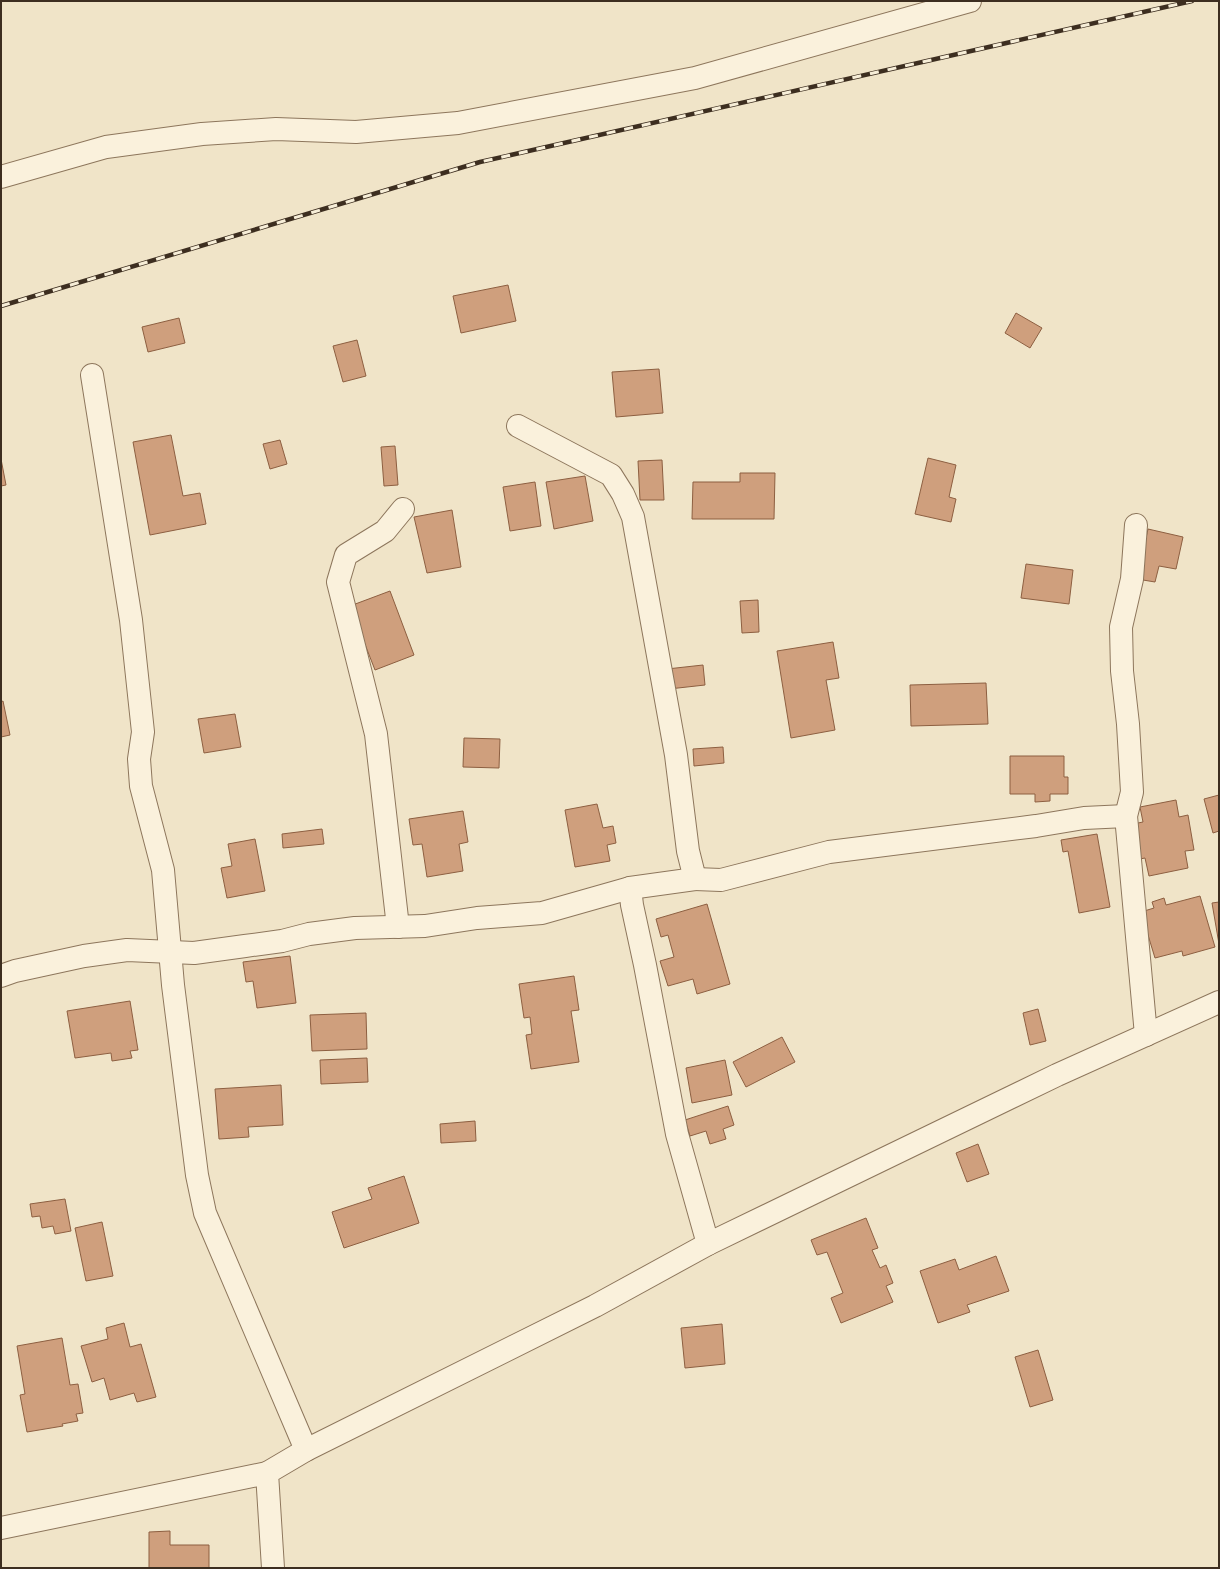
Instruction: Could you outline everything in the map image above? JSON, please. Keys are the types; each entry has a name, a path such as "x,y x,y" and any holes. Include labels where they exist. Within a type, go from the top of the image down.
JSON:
{"street":[{"path":"1,178 106,147 202,134 276,129 356,132 458,124 695,78 970,1"},
{"path":"92,375 131,620 143,732 139,759 141,786 162,870 170,951 197,1175 205,1213 306,1450"},
{"path":"518,426 611,475 624,494 633,517 676,755 688,851 695,879"},
{"path":"398,927 376,734 338,582 346,555 385,531 403,510"},
{"path":"1136,525 1132,580 1121,627 1122,671 1128,724 1132,792 1126,816 1146,1035"},
{"path":"1,976 15,971 84,956 127,950 194,953 282,941 309,934 355,928 425,926 477,918 542,913 630,888 695,879 721,880 829,852 1036,826 1084,818 1126,816"},
{"path":"630,888 632,905 677,1134 708,1244"},
{"path":"1,1528 267,1473 306,1450 596,1306 708,1244 1050,1079 1219,1002"},
{"path":"267,1473 273,1568"}],"building":[{"path":"508,285 516,321 461,333 453,296"},
{"path":"1016,313 1042,328 1030,348 1005,333"},
{"path":"179,318 185,343 148,352 142,327"},
{"path":"357,340 366,376 343,382 333,346"},
{"path":"659,369 663,413 616,417 612,372"},
{"path":"171,435 183,496 200,493 206,524 150,535 133,442"},
{"path":"280,440 287,464 270,469 263,444"},
{"path":"395,446 398,485 384,486 381,447"},
{"path":"928,458 956,465 949,497 956,499 951,522 915,514"},
{"path":"1,459 6,485 1,486"},
{"path":"662,460 664,500 640,500 638,461"},
{"path":"740,473 775,473 774,519 692,519 693,482 740,482"},
{"path":"585,476 593,521 554,529 546,482"},
{"path":"535,482 541,526 510,531 503,487"},
{"path":"452,510 461,567 427,573 414,517"},
{"path":"1148,529 1183,537 1176,569 1159,566 1155,582 1137,579"},
{"path":"1026,564 1073,570 1069,604 1021,598"},
{"path":"390,591 414,655 375,670 350,606"},
{"path":"758,600 759,632 742,633 740,601"},
{"path":"833,642 839,678 826,680 835,730 791,738 777,651"},
{"path":"703,665 705,685 669,689 667,669"},
{"path":"986,683 988,724 911,726 910,685"},
{"path":"3,701 10,735 1,737 1,702"},
{"path":"235,714 241,747 204,753 198,719"},
{"path":"464,738 500,739 499,768 463,767"},
{"path":"723,747 724,763 694,766 693,749"},
{"path":"1010,756 1064,756 1064,777 1068,777 1068,794 1050,794 1050,801 1035,802 1035,794 1010,794"},
{"path":"1219,795 1219,831 1213,833 1204,799"},
{"path":"1176,800 1179,817 1188,815 1194,850 1185,851 1188,868 1149,876 1145,858 1140,859 1133,824 1143,822 1140,807"},
{"path":"597,804 603,828 613,826 616,843 607,845 610,861 575,867 565,810"},
{"path":"463,811 468,842 459,844 463,871 427,877 422,844 413,845 409,819"},
{"path":"322,829 324,844 283,848 282,834"},
{"path":"1097,834 1110,907 1079,913 1068,851 1063,852 1061,840"},
{"path":"255,839 265,891 227,898 221,868 232,866 228,844"},
{"path":"1200,896 1215,947 1183,956 1182,951 1155,958 1141,912 1154,908 1152,902 1164,898 1166,905"},
{"path":"1219,902 1219,944 1212,903"},
{"path":"707,904 730,984 697,994 693,979 668,986 660,961 674,957 668,935 661,937 656,919"},
{"path":"290,956 296,1003 257,1008 253,981 246,982 243,962"},
{"path":"574,976 579,1010 571,1011 579,1062 531,1069 526,1035 532,1034 530,1017 524,1018 519,984"},
{"path":"130,1001 138,1050 130,1051 132,1058 112,1061 111,1053 75,1058 67,1011"},
{"path":"1038,1009 1046,1041 1030,1045 1023,1013"},
{"path":"366,1013 367,1049 312,1051 310,1015"},
{"path":"782,1037 795,1062 746,1087 733,1062"},
{"path":"367,1058 368,1082 321,1084 320,1060"},
{"path":"725,1060 732,1095 692,1103 686,1068"},
{"path":"281,1085 283,1125 248,1127 249,1137 219,1139 215,1089"},
{"path":"728,1106 734,1125 723,1129 726,1139 710,1144 706,1131 690,1136 685,1120"},
{"path":"475,1121 476,1141 441,1143 440,1124"},
{"path":"978,1144 989,1174 967,1182 956,1153"},
{"path":"404,1176 419,1223 344,1248 332,1212 372,1199 368,1188"},
{"path":"65,1199 71,1231 55,1234 53,1226 42,1228 40,1216 32,1217 30,1204"},
{"path":"866,1218 878,1248 872,1250 880,1268 886,1265 893,1283 886,1286 893,1302 841,1323 831,1298 843,1293 827,1252 817,1255 811,1240"},
{"path":"102,1222 113,1276 86,1281 75,1228"},
{"path":"996,1256 1009,1291 967,1305 970,1312 938,1323 920,1271 955,1259 959,1270"},
{"path":"124,1323 130,1347 141,1344 156,1397 137,1402 134,1393 110,1400 104,1378 92,1382 81,1346 108,1339 106,1328"},
{"path":"722,1324 725,1364 685,1368 681,1328"},
{"path":"62,1338 70,1385 78,1384 83,1413 76,1414 78,1421 62,1424 63,1426 27,1432 20,1395 25,1394 17,1346"},
{"path":"1038,1350 1053,1400 1030,1407 1015,1357"},
{"path":"170,1531 170,1545 209,1545 209,1568 149,1568 149,1532"}],"railway":[{"path":"1,306 480,162 1192,1"}]}
